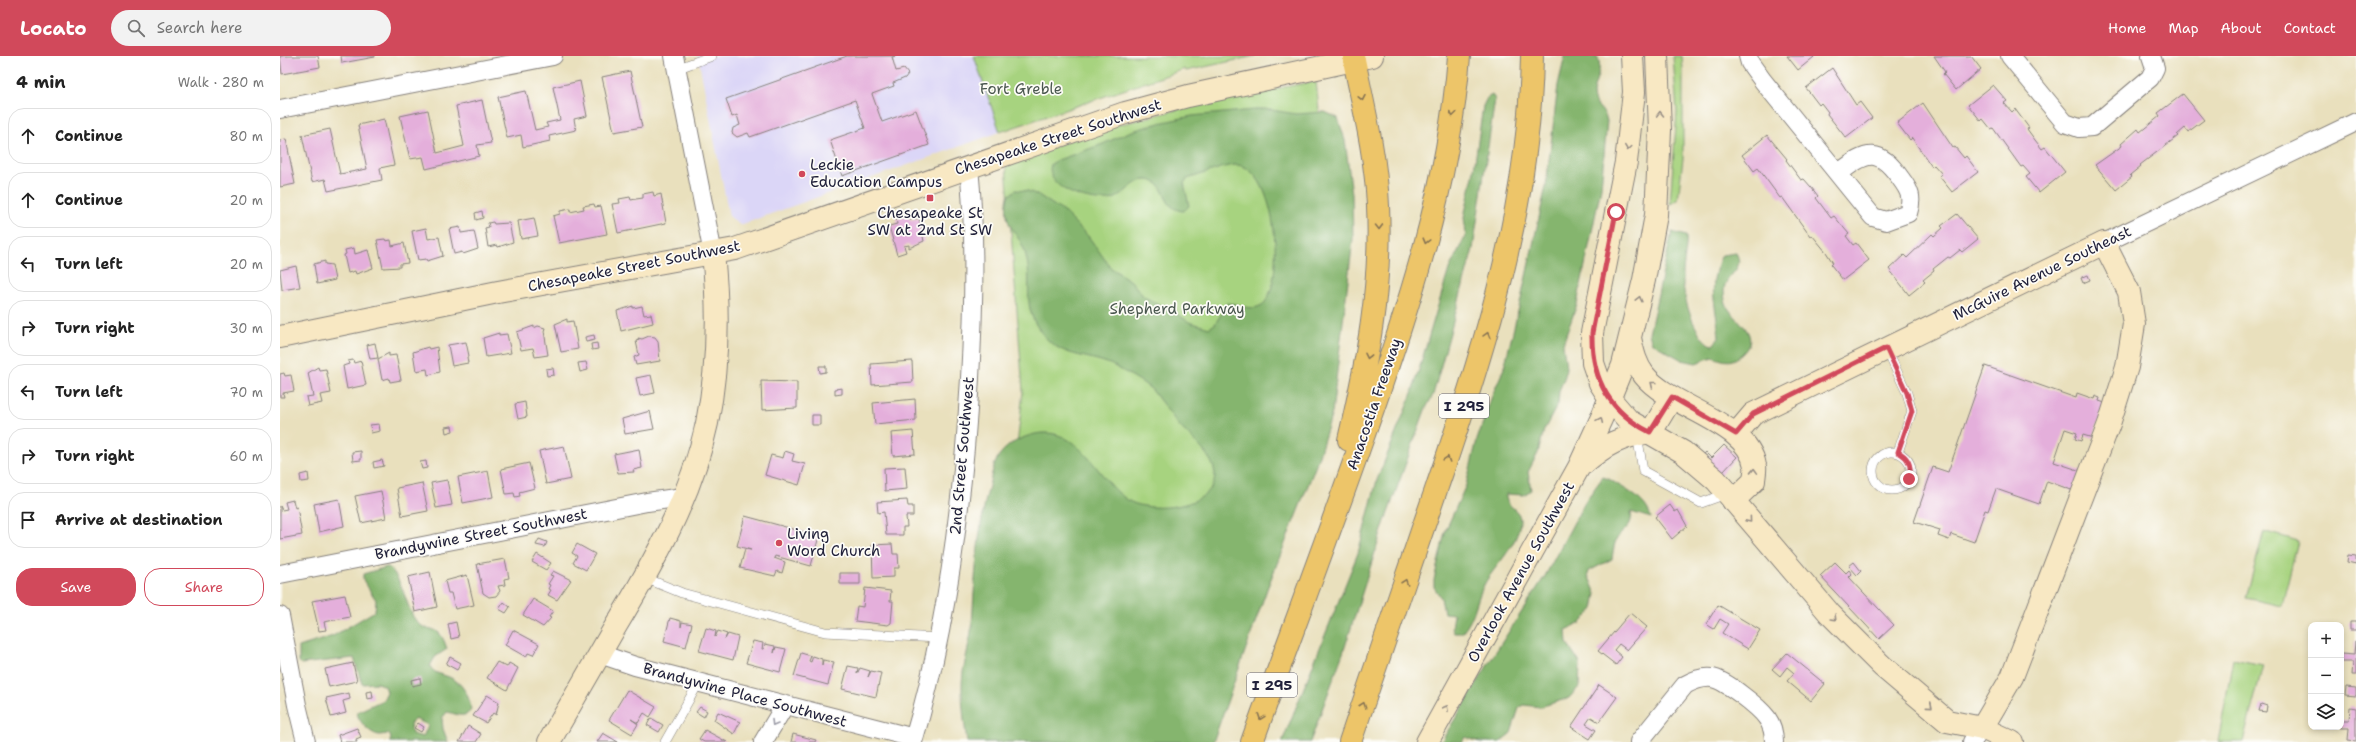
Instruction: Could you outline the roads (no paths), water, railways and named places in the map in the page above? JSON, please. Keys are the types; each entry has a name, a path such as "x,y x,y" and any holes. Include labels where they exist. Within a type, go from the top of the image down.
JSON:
{"highway":[{"path":"1293,628 1349,441 1369,348 1377,292 1379,230 1376,181 1366,118 1363,58"},
{"name":"I 295","path":"1350,742 1445,464 1496,302 1512,236 1522,174 1529,111 1532,58"},
{"name":"Anacostia Freeway","path":"1252,742 1369,420 1412,292 1440,184 1458,66"}],"street":[{"path":"280,109 553,56"},
{"path":"1617,56 1623,69 1632,109"},
{"path":"1632,56 1632,109 1626,162 1592,333 1595,370 1610,399 1629,421 1644,433 1696,462 1716,480 1830,614 1882,666 1947,721 1977,735 2012,742"},
{"name":"Overlook Avenue Southwest","path":"1427,742 1578,467 1610,399 1623,364 1644,280 1658,195 1660,130 1657,56"},
{"path":"1748,56 1750,63 1763,81 1839,173"},
{"path":"2010,56 2064,123 2080,128 2092,127 2150,78 2155,68 2151,56"},
{"name":"Chesapeake Street Southwest","path":"280,337 498,292 713,254 754,243 1092,123 1156,104 1363,58"},
{"path":"549,742 645,578 667,535 683,497 707,423 713,382 716,329 713,254 675,63"},
{"name":"McGuire Avenue Southeast","path":"1736,434 1753,414 1886,348 2356,122"},
{"name":"2nd Street Southwest","path":"914,740 938,638 958,515 968,406 973,274 969,166"},
{"path":"1977,735 2012,677 2109,424 2127,367 2134,324 2129,292 2104,243"},
{"path":"1630,336 1635,359 1643,374 1655,386 1736,434 1747,449 1755,466 1754,481 1730,498"},
{"path":"1578,467 1607,444 1644,433 1672,397"},
{"name":"Brandywine Street Southwest","path":"280,574 647,502 683,497"},
{"path":"280,616 296,705 306,742"},
{"name":"Brandywine Place Southwest","path":"600,654 635,666 914,740"},
{"path":"1639,742 1686,685 1693,681 1711,678 1728,684 1767,718 1774,734 1774,742"},
{"path":"763,742 785,705"}],"lane":[{"path":"675,63 712,56"},
{"path":"1886,348 1907,393 1912,411 1898,452"},
{"path":"1644,433 1643,471 1701,503 1730,498"},
{"path":"1898,452 1904,456 1911,465 1909,479 1906,484 1895,490 1884,488 1873,476 1876,460 1884,453 1898,452"},
{"path":"645,578 682,593 825,632 938,638"},
{"path":"665,742 699,682"}],"place":[{"name":"Leckie Education Campus","path":"802,174"},
{"name":"Chesapeake St SW at 2nd St SW","path":"930,198"},
{"name":"Living Word Church","path":"779,543"}],"park label":[{"name":"Fort Greble","path":"1021,89"},
{"name":"Shepherd Parkway","path":"1177,309"}]}
